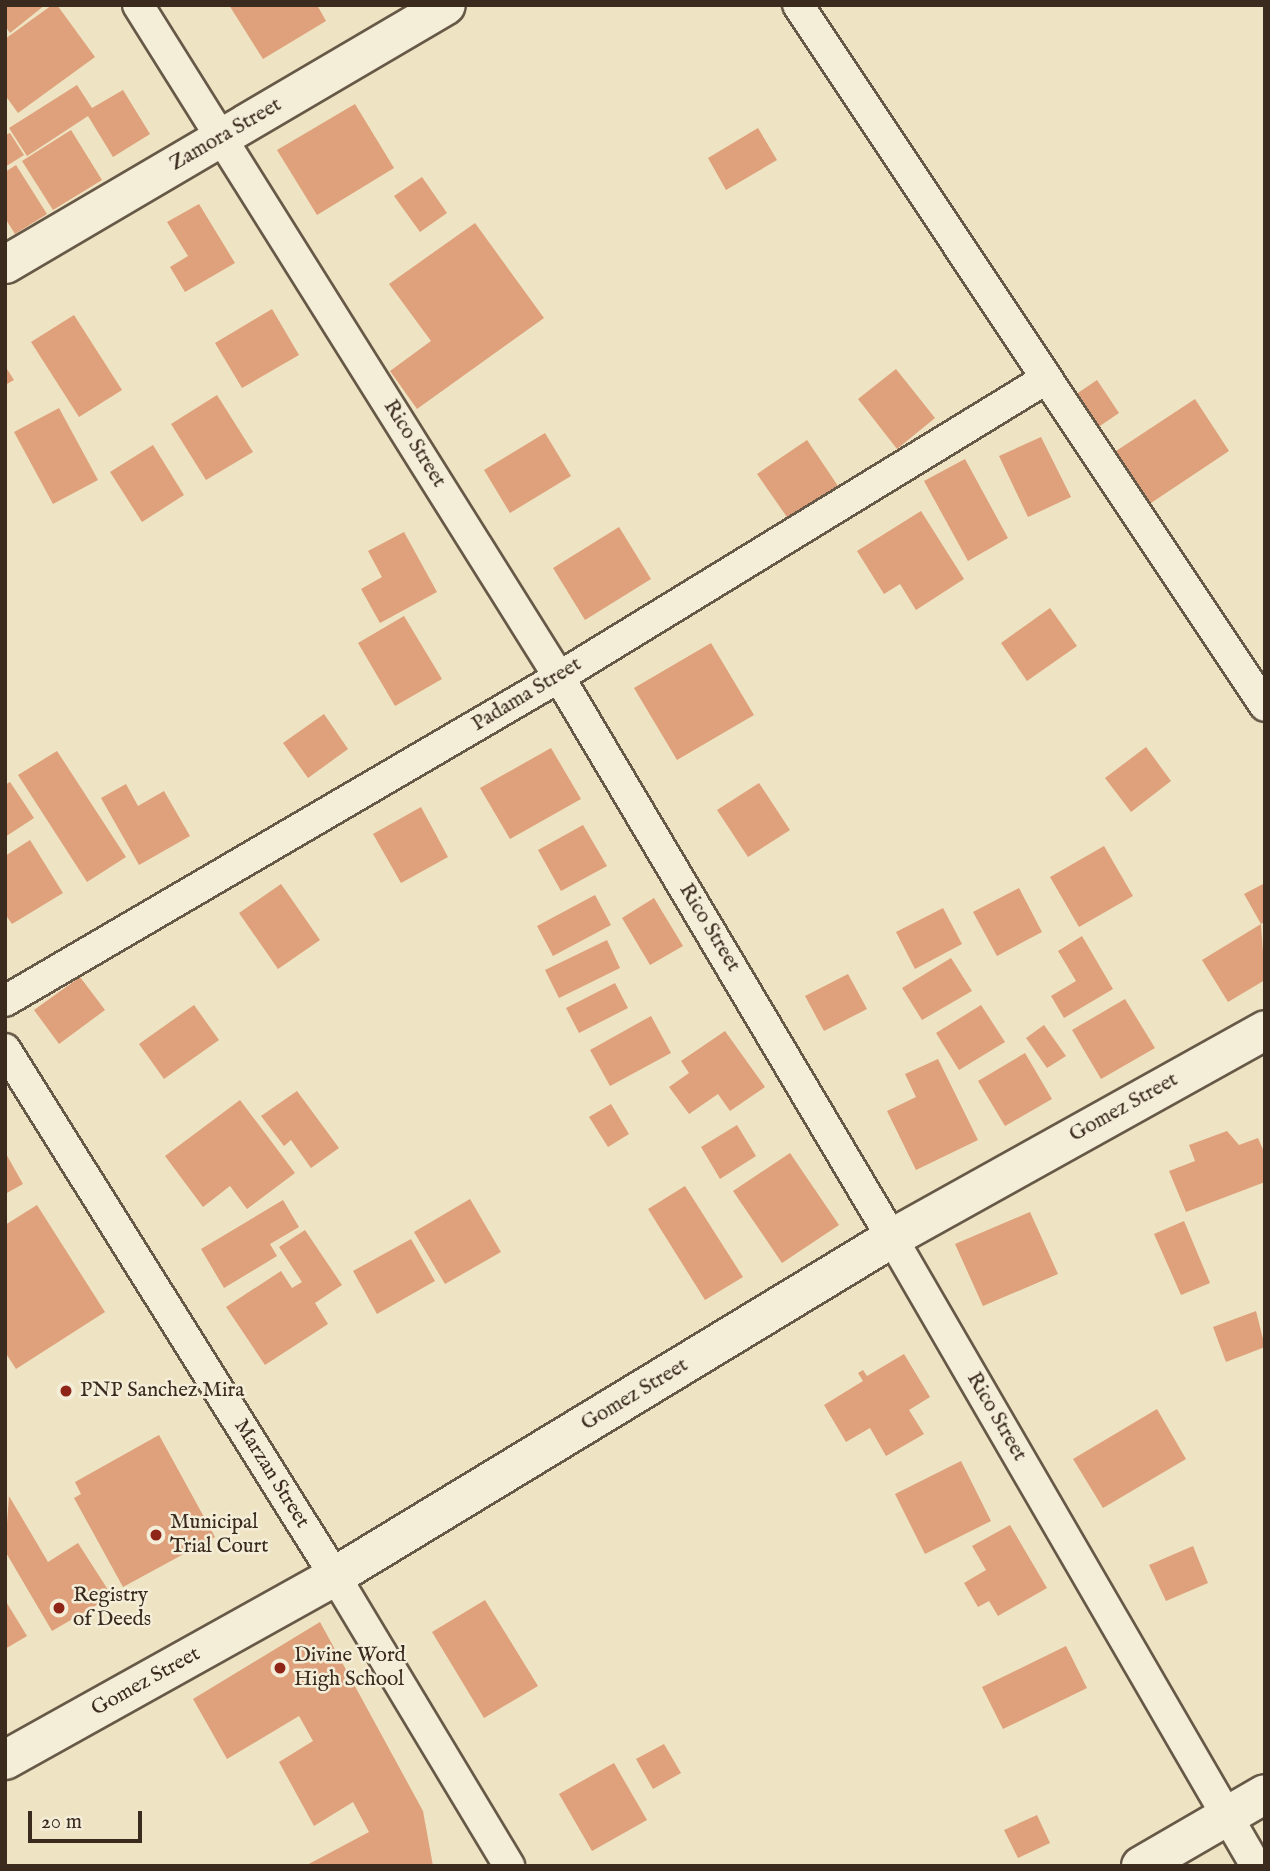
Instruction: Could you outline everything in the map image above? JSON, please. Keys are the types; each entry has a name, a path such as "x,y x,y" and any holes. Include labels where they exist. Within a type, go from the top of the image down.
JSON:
{"main road":[{"name":"Gomez Street","path":"5,1760 335,1576 892,1238 1265,1030"},
{"path":"1141,1866 1265,1794"}],"street":[{"name":"Rico Street","path":"138,5 559,677 892,1238 1256,1866"},
{"name":"Zamora Street","path":"5,264 446,5"},
{"path":"798,5 1045,380 1265,706"},
{"name":"Padama Street","path":"5,1002 559,677 1045,380"},
{"name":"Marzan Street","path":"5,1049 335,1576 509,1866"}],"building":[{"path":"5,5 45,5 10,33 5,26"},
{"path":"52,5 57,5 95,57 18,113 5,95 5,39"},
{"path":"229,5 317,5 326,21 263,59"},
{"path":"77,85 92,108 123,90 150,134 113,157 88,116 27,156 9,128"},
{"path":"355,104 394,168 317,215 277,150"},
{"path":"758,128 777,160 726,190 708,158"},
{"path":"71,130 102,180 53,210 22,161"},
{"path":"10,133 24,155 5,167 5,135"},
{"path":"16,165 47,214 15,234 5,218 5,172"},
{"path":"422,177 447,213 420,232 394,196"},
{"path":"199,204 235,263 185,292 170,267 188,256 167,222"},
{"path":"475,223 544,318 417,409 390,371 431,341 389,284"},
{"path":"272,309 299,355 242,388 215,343"},
{"path":"74,315 122,390 79,417 31,342"},
{"path":"5,366 14,380 5,385"},
{"path":"896,369 935,418 897,449 858,399"},
{"path":"1097,380 1119,413 1091,432 1069,399"},
{"path":"217,395 253,452 206,480 171,424"},
{"path":"1195,399 1229,451 1145,507 1110,455"},
{"path":"59,408 98,480 53,504 14,432"},
{"path":"545,433 571,476 510,513 484,470"},
{"path":"1041,437 1071,497 1028,517 999,456"},
{"path":"807,440 838,486 789,520 757,474"},
{"path":"153,445 184,495 142,522 110,472"},
{"path":"965,459 1008,538 968,561 924,481"},
{"path":"921,511 964,579 916,610 900,584 884,594 857,551"},
{"path":"619,527 651,579 585,620 553,568"},
{"path":"404,532 437,592 380,623 361,589 382,577 368,551"},
{"path":"1050,608 1077,646 1027,681 1001,643"},
{"path":"404,616 442,679 395,706 358,643"},
{"path":"711,643 754,715 677,760 634,688"},
{"path":"324,714 348,749 308,778 283,743"},
{"path":"1146,747 1171,781 1131,812 1105,778"},
{"path":"551,748 581,799 510,839 480,788"},
{"path":"57,751 126,857 87,882 18,775"},
{"path":"10,782 34,818 5,837 5,785"},
{"path":"759,783 790,830 748,857 717,810"},
{"path":"126,784 138,806 164,791 190,836 139,865 101,798"},
{"path":"421,807 448,857 401,883 373,834"},
{"path":"583,825 607,866 561,891 538,850"},
{"path":"30,840 63,893 12,924 5,914 5,856"},
{"path":"1104,846 1133,896 1079,927 1050,877"},
{"path":"1265,883 1265,922 1261,924 1244,894"},
{"path":"281,884 320,940 278,969 239,913"},
{"path":"1019,888 1042,932 997,956 973,912"},
{"path":"595,895 611,925 553,956 537,926"},
{"path":"654,898 683,946 650,965 622,918"},
{"path":"943,908 962,944 915,969 896,932"},
{"path":"1261,924 1265,980 1228,1002 1202,960"},
{"path":"1082,936 1113,989 1064,1018 1051,996 1076,981 1058,951"},
{"path":"607,940 620,968 559,998 545,970"},
{"path":"951,958 972,991 922,1020 902,988"},
{"path":"848,974 867,1009 824,1031 805,996"},
{"path":"80,977 105,1010 59,1044 34,1010"},
{"path":"615,983 628,1008 579,1033 566,1008"},
{"path":"1125,999 1155,1048 1101,1079 1072,1030"},
{"path":"194,1005 219,1040 164,1079 139,1044"},
{"path":"981,1005 1005,1042 959,1070 936,1033"},
{"path":"651,1016 671,1053 610,1086 590,1050"},
{"path":"1044,1025 1066,1056 1047,1068 1026,1038"},
{"path":"725,1031 765,1087 730,1111 718,1094 689,1114 669,1087 689,1073 681,1061"},
{"path":"1025,1053 1052,1099 1005,1126 978,1081"},
{"path":"938,1059 978,1140 916,1170 887,1111 916,1097 905,1074"},
{"path":"297,1091 339,1148 311,1168 291,1140 284,1146 261,1116"},
{"path":"240,1100 295,1173 247,1209 230,1186 203,1207 165,1156"},
{"path":"611,1104 629,1134 608,1147 589,1117"},
{"path":"737,1125 756,1156 720,1179 701,1147"},
{"path":"1227,1131 1239,1145 1258,1138 1265,1154 1265,1182 1186,1212 1169,1171 1195,1161 1189,1145"},
{"path":"5,1152 23,1184 5,1194"},
{"path":"790,1153 839,1225 782,1263 733,1191"},
{"path":"685,1186 743,1277 705,1300 648,1209"},
{"path":"470,1199 501,1252 445,1284 414,1232"},
{"path":"283,1200 299,1227 270,1244 277,1256 224,1288 201,1249"},
{"path":"37,1205 105,1312 16,1369 5,1352 5,1225"},
{"path":"1030,1212 1058,1274 983,1306 955,1244"},
{"path":"1184,1221 1210,1283 1181,1295 1154,1234"},
{"path":"305,1230 342,1285 315,1303 328,1324 265,1365 226,1307 281,1271 292,1288 302,1282 279,1247"},
{"path":"411,1239 435,1281 377,1314 353,1271"},
{"path":"1256,1311 1265,1347 1226,1362 1213,1327"},
{"path":"904,1354 930,1397 909,1410 924,1434 886,1456 870,1428 846,1442 824,1405 863,1381 858,1373 863,1370 867,1376"},
{"path":"1157,1409 1186,1459 1103,1508 1073,1459"},
{"path":"159,1435 215,1537 123,1587 74,1498 81,1494 75,1482"},
{"path":"961,1461 991,1521 925,1554 895,1494"},
{"path":"9,1496 48,1562 78,1543 112,1596 52,1631 5,1551"},
{"path":"1010,1525 1047,1588 998,1616 989,1601 978,1607 964,1583 986,1570 972,1546"},
{"path":"1193,1546 1208,1583 1166,1601 1149,1565"},
{"path":"5,1600 27,1636 5,1649"},
{"path":"485,1600 538,1686 484,1718 432,1632"},
{"path":"320,1622 423,1811 433,1866 305,1866 369,1832 353,1802 314,1826 279,1762 313,1741 299,1716 227,1759 193,1699"},
{"path":"1066,1646 1087,1688 1003,1729 982,1687"},
{"path":"664,1744 681,1773 653,1789 636,1759"},
{"path":"614,1763 647,1820 592,1851 559,1794"},
{"path":"1037,1815 1050,1843 1018,1858 1004,1830"}],"place":[{"name":"PNP Sanchez Mira","path":"66,1391"},
{"name":"Municipal Trial Court","path":"156,1535"},
{"name":"Registry of Deeds","path":"59,1608"},
{"name":"Divine Word High School","path":"280,1668"}]}
